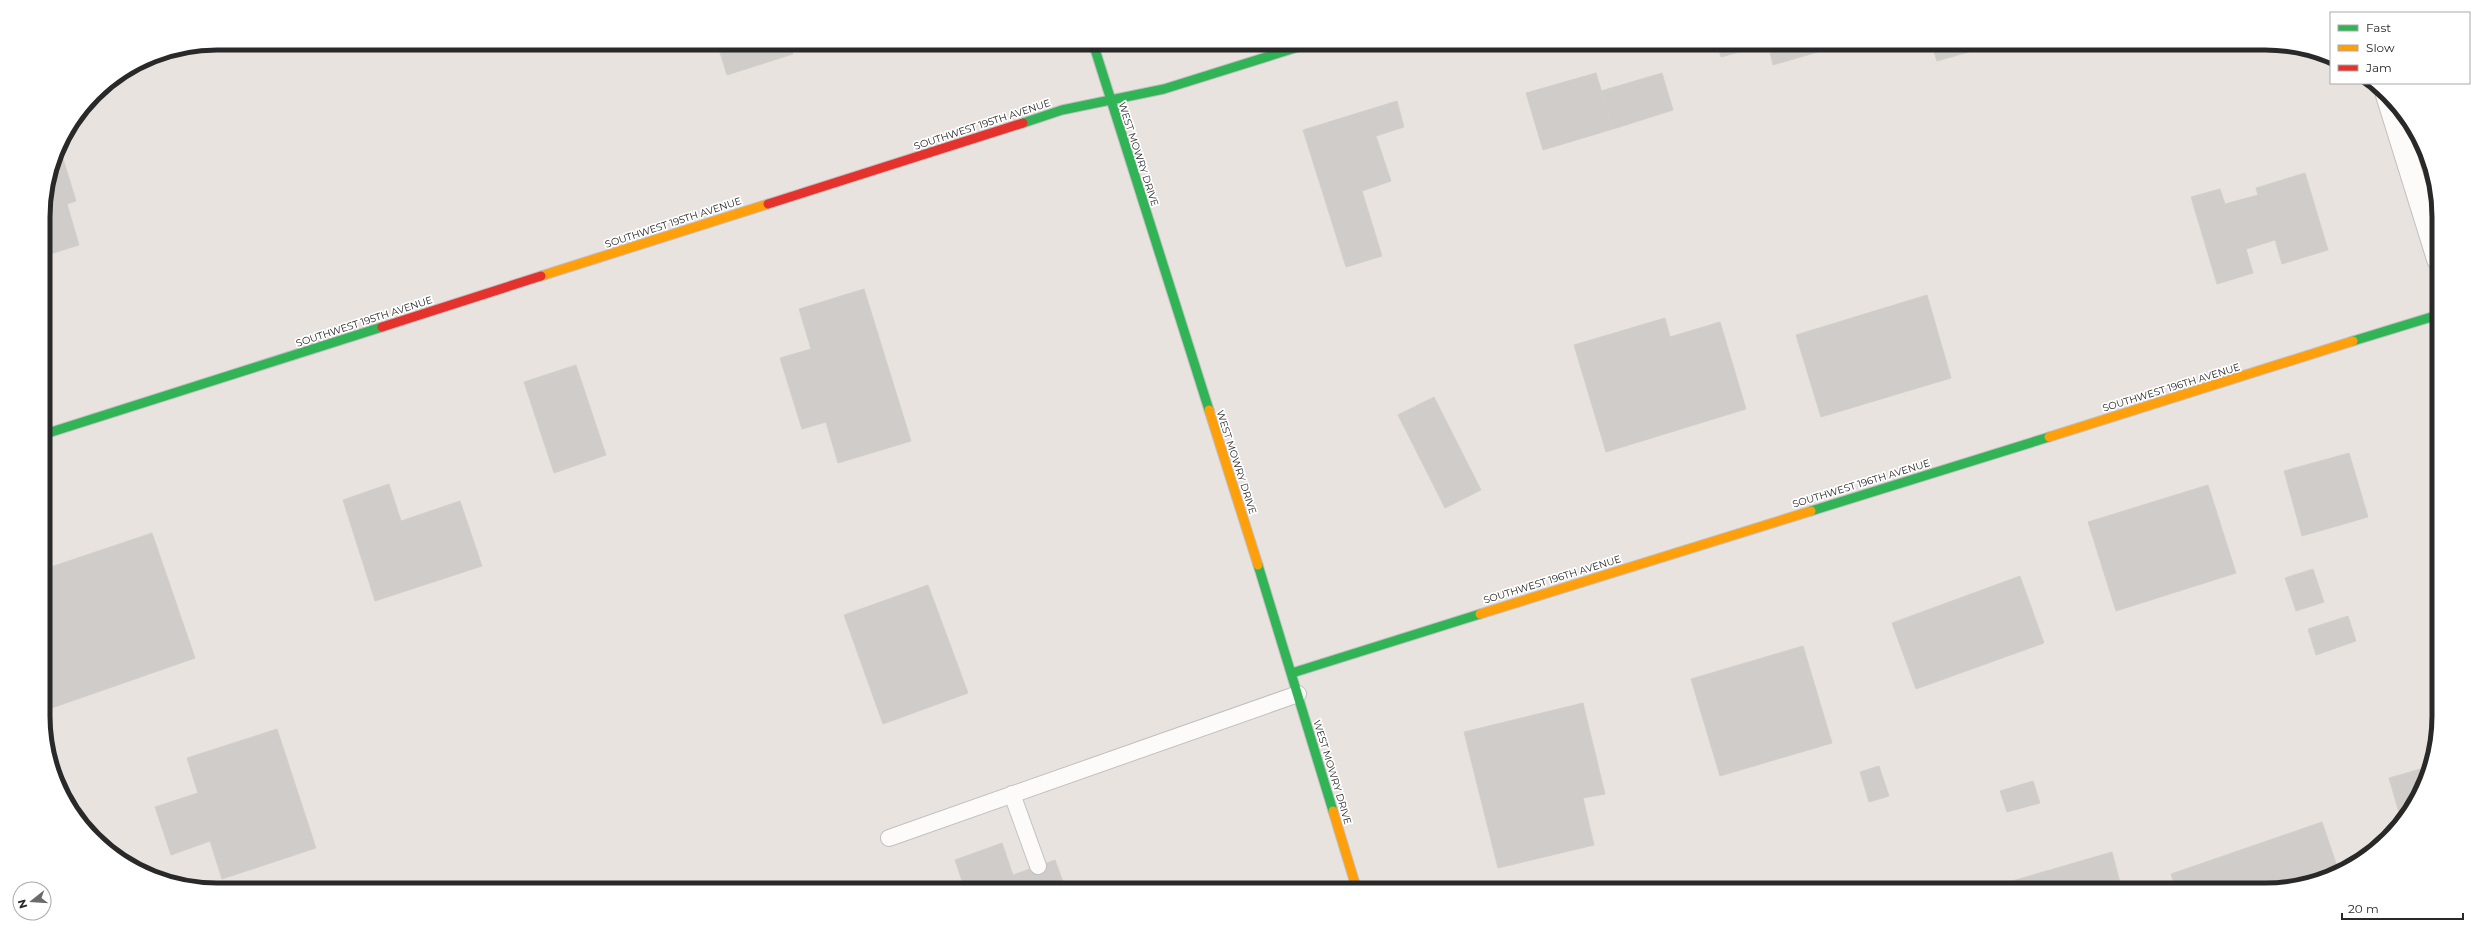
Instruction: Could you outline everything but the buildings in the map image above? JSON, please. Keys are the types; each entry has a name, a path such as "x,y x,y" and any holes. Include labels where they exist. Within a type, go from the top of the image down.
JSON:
{"street":[{"name":"WEST MOWRY DRIVE","path":"1095,50 1292,673 1355,883"},
{"name":"SOUTHWEST 195TH AVENUE","path":"50,432 1062,110 1164,89 1289,50"},
{"path":"2391,107 2432,240"},
{"name":"SOUTHWEST 196TH AVENUE","path":"1292,673 2432,317"}],"lane":[{"path":"889,838 1298,694"},
{"path":"1012,794 1038,866"}],"traffic: fast":[{"path":"1095,50 1209,410"},
{"path":"1023,123 1062,110 1164,89 1289,50"},
{"path":"2353,341 2432,317"},
{"path":"50,432 382,327"},
{"path":"1811,511 2049,437"},
{"path":"1258,565 1333,811"},
{"path":"1292,673 1480,614"}],"traffic: slow":[{"path":"541,276 768,204"},
{"path":"2049,437 2353,341"},
{"path":"1209,410 1258,565"},
{"path":"1480,614 1811,511"},
{"path":"1333,811 1355,883"}],"traffic: jam":[{"path":"768,204 1023,123"},
{"path":"382,327 541,276"}]}
